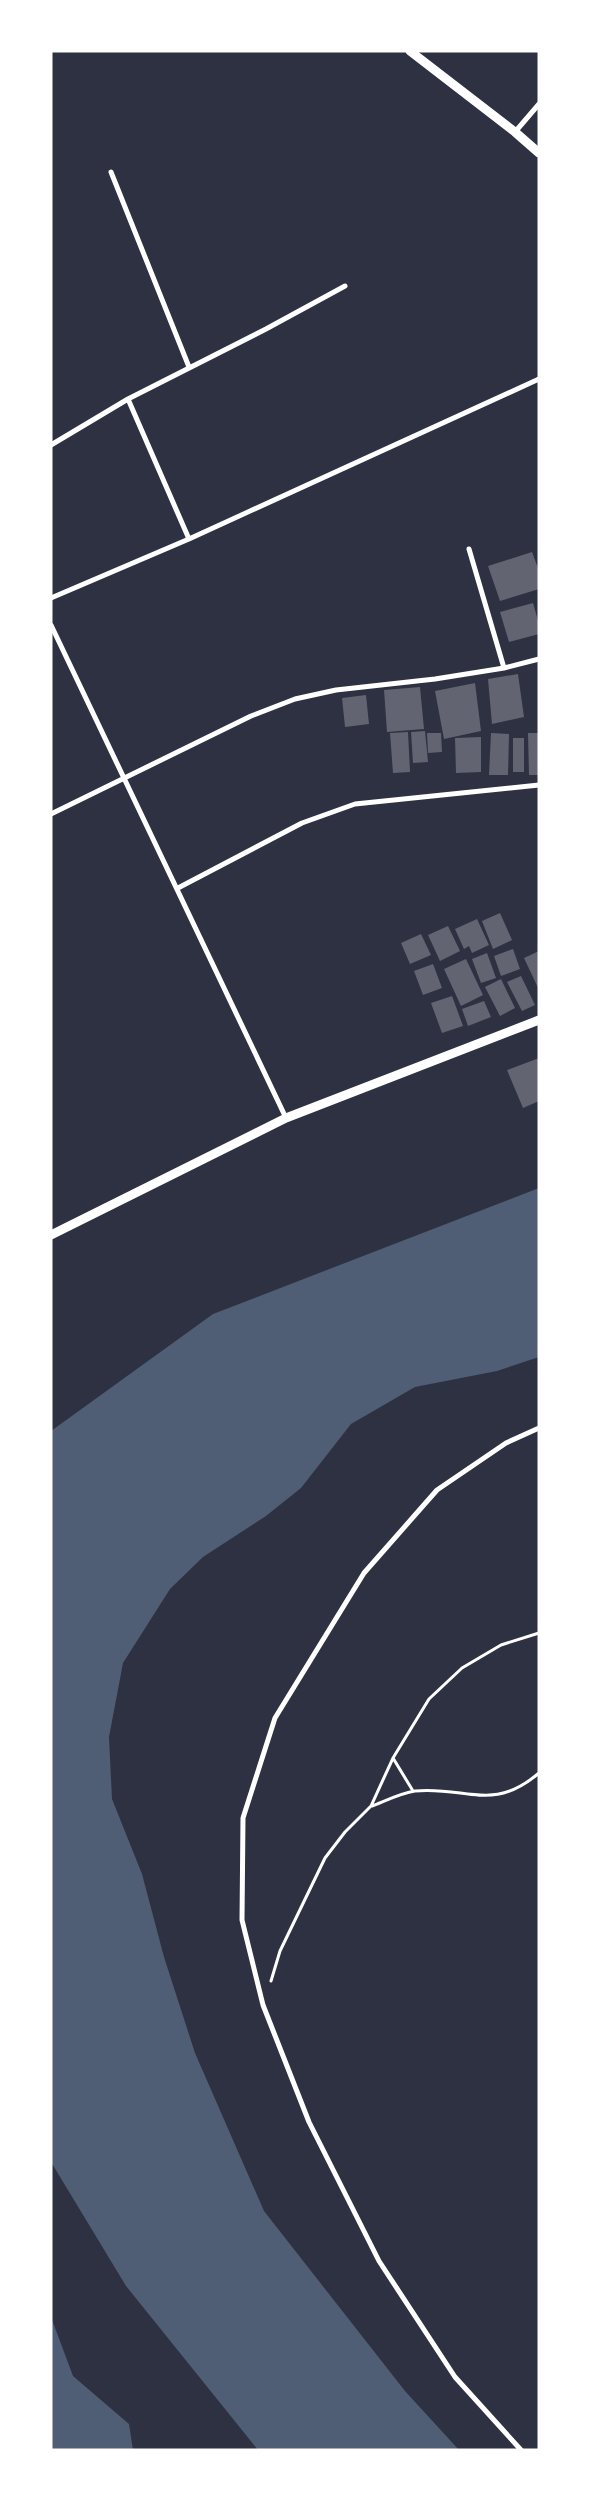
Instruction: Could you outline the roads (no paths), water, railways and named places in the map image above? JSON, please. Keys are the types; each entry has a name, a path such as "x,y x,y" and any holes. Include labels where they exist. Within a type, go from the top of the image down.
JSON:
{"street":[{"path":"410,51 515,132 539,153"},
{"path":"515,132 539,104"},
{"path":"112,172 189,367"},
{"path":"51,445 128,399 266,329 345,286"},
{"path":"51,598 189,539 539,379"},
{"path":"128,399 189,539"},
{"path":"469,549 504,668"},
{"path":"51,625 126,778 286,1118"},
{"path":"51,814 251,716 295,699 345,688 435,679 504,668 539,659"},
{"path":"178,888 302,822 355,804 539,785"},
{"path":"51,1235 286,1118 539,1020"},
{"path":"521,2450 455,2377 379,2261 309,2122 263,2005 242,1920 243,1818 275,1718 364,1573 437,1490 506,1443 539,1428"}],"water":[{"path":"539,1188 539,1357 497,1371 415,1387 351,1424 301,1488 266,1516 203,1557 170,1589 123,1663 109,1737 112,1799 142,1874 164,1957 195,2053 264,2211 405,2391 459,2450 258,2450 126,2286 51,2162 51,1431 213,1314"},
{"path":"51,2317 73,2376 129,2424 133,2450 51,2450"}]}
